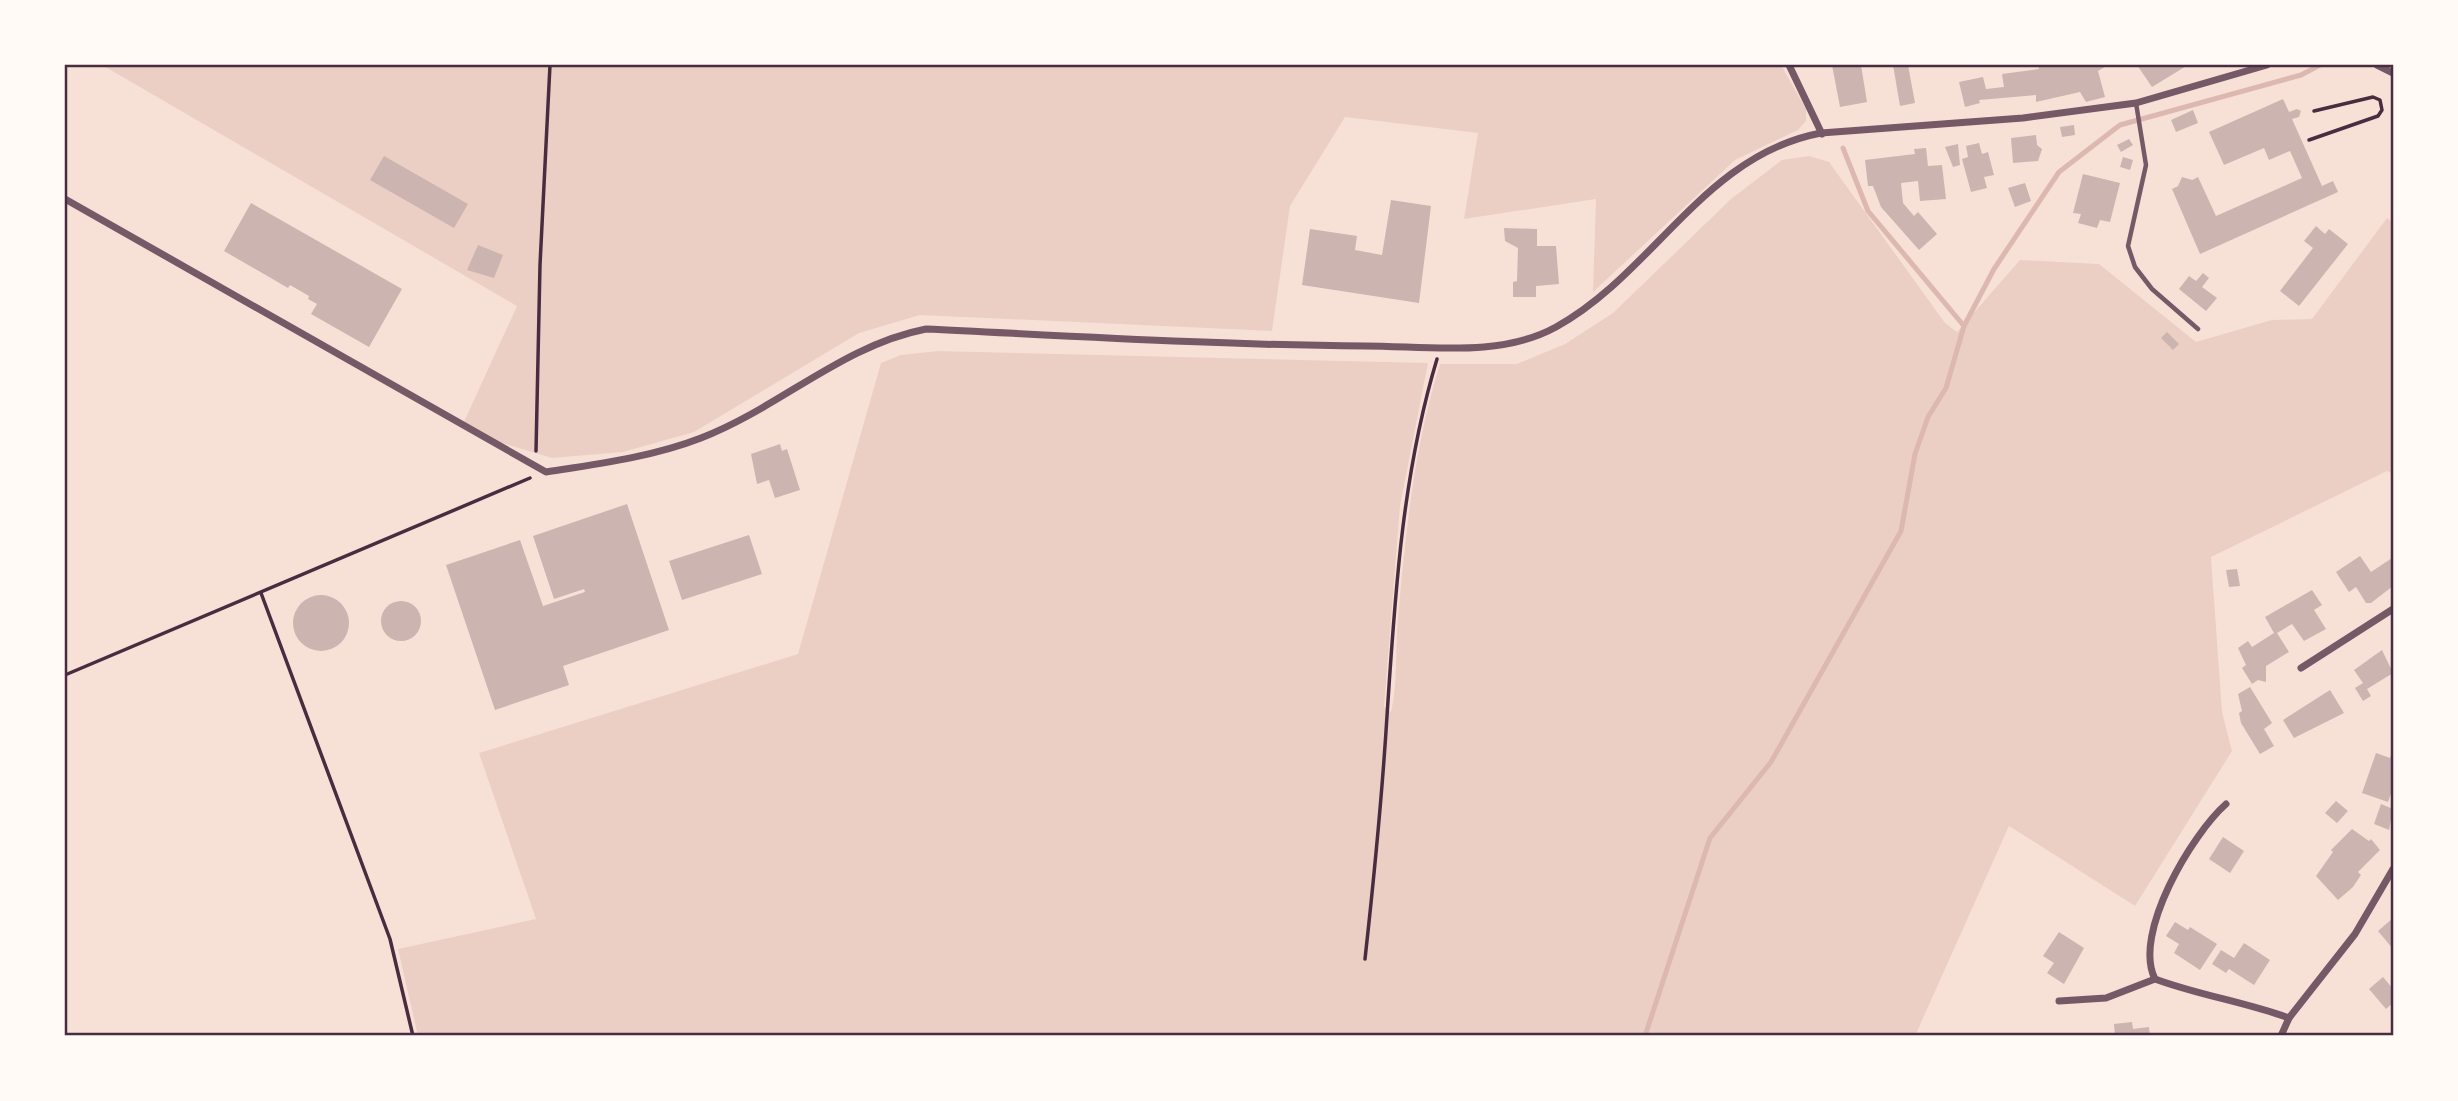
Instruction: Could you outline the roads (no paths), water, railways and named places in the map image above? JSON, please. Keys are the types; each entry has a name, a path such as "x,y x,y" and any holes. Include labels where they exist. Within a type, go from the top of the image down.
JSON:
{"street":[{"path":"1789,65 1822,134"},
{"path":"65,199 545,472 618,462 701,438 877,343 926,329 1269,345 1515,345 1556,327 1592,303 1742,165 1790,139 1822,134 2023,118 2136,103 2267,65"},
{"path":"2376,65 2393,73"},
{"path":"2301,668 2393,609"},
{"path":"2226,804 2211,817 2167,890 2153,923 2150,970 2155,979 2178,988 2246,1003 2289,1018"},
{"path":"2281,1036 2289,1018 2356,934 2393,869"},
{"path":"2059,1002 2106,998 2155,979"}],"lane":[{"path":"2136,103 2146,165 2128,246 2135,267 2152,289 2198,329"}],"waterway":[{"path":"1645,1036 1710,838 1771,762 1901,531 1915,454 1928,417 1946,388 1964,326 1994,269 2059,172 2120,125 2301,75 2320,65"},
{"path":"1843,148 1868,211 1964,326"}]}
